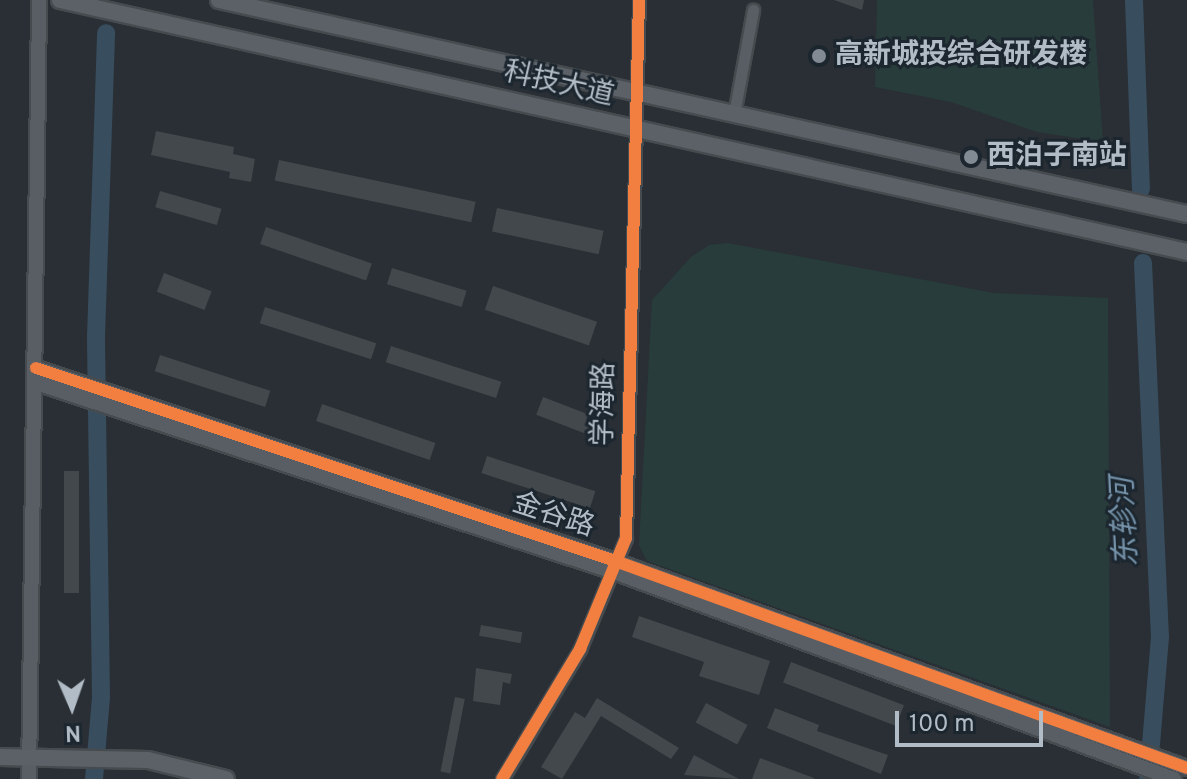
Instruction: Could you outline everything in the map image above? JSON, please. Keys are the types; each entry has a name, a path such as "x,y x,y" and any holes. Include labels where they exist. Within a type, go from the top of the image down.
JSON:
{"main road":[{"name":"科技大道","path":"60,0 1187,252"},
{"name":"科技大道","path":"219,0 1187,214"},
{"path":"0,757 112,758 182,765 226,779"}],"street":[{"path":"29,779 39,0"},
{"name":"学海路","path":"502,779 580,649 626,538 639,0"},
{"path":"734,114 753,10"},
{"name":"金谷路","path":"36,375 616,567 1168,771 1187,768"}],"green space":[{"path":"877,0 1093,0 1103,142 1037,132 951,102 875,87"},
{"path":"728,243 994,293 1108,298 1110,727 647,561 639,545 652,300 691,257 709,245"}],"building":[{"path":"834,0 864,0 862,10"},
{"path":"156,131 234,147 233,154 255,159 251,182 229,178 230,172 151,155"},
{"path":"279,160 476,202 471,222 275,181"},
{"path":"160,191 222,209 217,225 155,207"},
{"path":"497,208 604,231 599,254 492,231"},
{"path":"266,227 372,263 366,280 260,244"},
{"path":"392,268 467,291 462,307 387,284"},
{"path":"164,273 212,291 204,310 157,292"},
{"path":"493,286 597,322 589,345 485,310"},
{"path":"265,307 376,343 371,359 260,323"},
{"path":"391,346 501,382 496,398 386,362"},
{"path":"160,355 270,391 265,407 155,371"},
{"path":"543,397 597,418 590,436 536,415"},
{"path":"322,404 435,443 430,460 316,421"},
{"path":"487,456 595,491 590,508 481,473"},
{"path":"64,471 79,471 79,593 64,593"},
{"path":"639,616 770,661 759,695 699,676 704,662 632,637"},
{"path":"481,625 522,632 520,643 479,636"},
{"path":"791,662 904,705 896,726 783,683"},
{"path":"476,668 512,674 510,684 503,682 500,705 473,701"},
{"path":"455,697 465,699 450,774 440,772"},
{"path":"597,698 679,748 671,759 601,716 562,779 541,767 575,712 585,718"},
{"path":"706,703 747,725 737,744 696,722"},
{"path":"775,708 819,725 817,731 888,755 881,774 767,728"},
{"path":"694,755 739,779 684,775"},
{"path":"760,758 814,778 814,779 752,779"}],"waterway":[{"name":"东轸河","path":"1134,0 1141,189"},
{"path":"94,779 101,698 96,337 106,33"},
{"name":"东轸河","path":"1143,263 1160,637 1148,779"}],"cycle path":[{"path":"502,779 580,649 626,538 639,0"},
{"path":"36,368 618,562 1187,768"}],"place":[{"name":"高新城投综合研发楼","path":"819,56"},
{"name":"西泊子南站","path":"971,157"}]}
